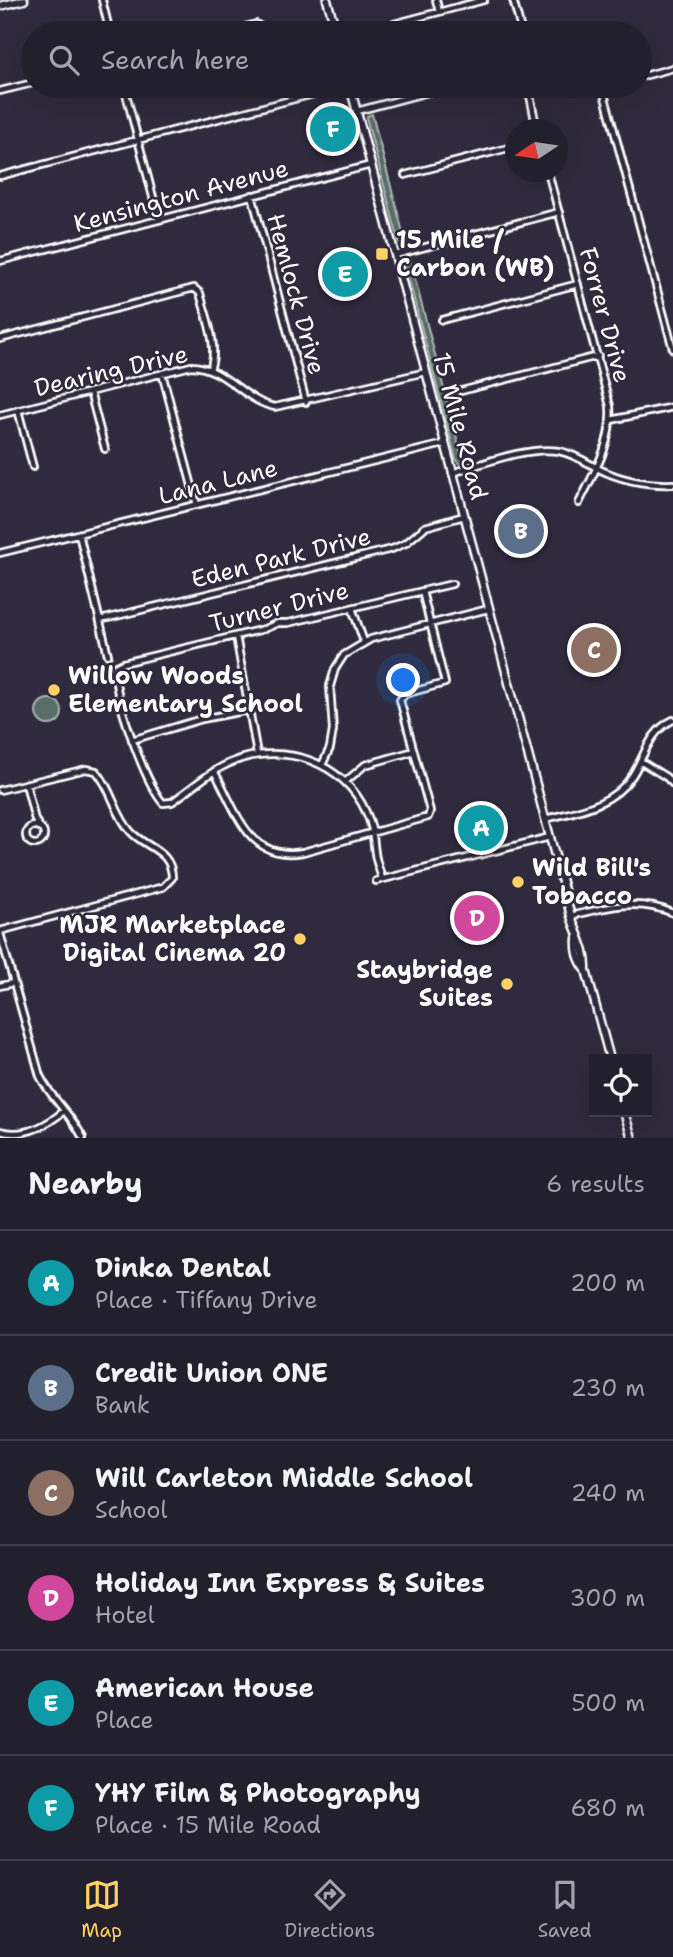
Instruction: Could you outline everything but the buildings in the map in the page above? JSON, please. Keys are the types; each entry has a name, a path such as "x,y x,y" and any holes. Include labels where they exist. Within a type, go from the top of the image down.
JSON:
{"main road":[{"path":"0,6 24,0"},
{"path":"327,0 333,21"},
{"name":"15 Mile Road","path":"354,98 577,938 579,960 586,970 609,1054"},
{"path":"626,1117 632,1138"}],"street":[{"path":"102,0 107,21"},
{"path":"436,0 439,12"},
{"path":"405,21 484,0"},
{"path":"513,0 519,21"},
{"path":"652,74 673,68"},
{"path":"0,91 21,85"},
{"path":"127,98 159,220"},
{"path":"0,176 297,98"},
{"path":"357,111 406,98"},
{"path":"530,98 535,119"},
{"path":"605,98 673,349"},
{"path":"405,175 505,149"},
{"name":"Kensington Avenue","path":"0,261 371,164"},
{"name":"Forrer Drive","path":"551,182 609,398 611,420 607,442 597,468 579,503"},
{"name":"Hemlock Drive","path":"252,195 306,402"},
{"path":"395,255 559,212"},
{"path":"442,320 578,284"},
{"path":"0,339 191,288 200,293 214,347 210,369"},
{"path":"461,391 598,356"},
{"name":"Dearing Drive","path":"0,415 191,366 210,369 271,407 306,402 426,372"},
{"path":"162,373 197,505"},
{"path":"90,392 106,449"},
{"path":"611,420 673,407"},
{"path":"18,410 33,467"},
{"name":"Lana Lane","path":"0,553 444,444"},
{"path":"452,473 531,451 544,450 566,453 632,481 673,484"},
{"name":"Eden Park Drive","path":"100,620 391,549 406,543 425,527 464,516"},
{"path":"79,534 108,655"},
{"name":"Turner Drive","path":"132,740 115,667 123,663 278,623 288,623 452,584"},
{"path":"214,771 252,839 263,847 290,855 429,816 429,806 401,698 405,694 445,682 422,591"},
{"path":"352,608 364,642"},
{"path":"322,765 334,730 330,691 332,678 344,655 364,642 488,609"},
{"path":"236,636 257,754"},
{"path":"249,710 199,720 132,740 157,795 166,804 233,761 257,754 279,753 322,765 345,782 364,808 374,833 379,880 550,837"},
{"path":"545,819 600,803 624,786 654,735 673,720"},
{"path":"345,782 365,765 414,751"},
{"path":"640,761 673,784"},
{"path":"0,790 86,769 96,771 129,829 170,863 172,878 168,884 158,889 0,932 40,1076 52,1097 83,1138"},
{"path":"26,784 35,820 44,831 44,840 33,844 26,836 35,820"},
{"path":"33,827 40,827"},
{"path":"571,916 620,904 647,906 673,913"},
{"path":"0,986 13,983"},
{"path":"0,1131 16,1134 32,1130 64,1111"}],"green space":[{"path":"372,114 407,248 402,247 399,242 367,121 367,116"},
{"path":"409,256 464,465 456,459 405,265 405,259"},
{"path":"49,699 58,703 62,712 58,721 49,725 40,721 36,712 40,703"}],"place":[{"name":"YHY Film & Photography","path":"333,129"},
{"name":"15 Mile / Carbon (WB)","path":"382,254"},
{"name":"American House","path":"345,274"},
{"name":"Credit Union ONE","path":"521,531"},
{"name":"Will Carleton Middle School","path":"594,650"},
{"name":"Willow Woods Elementary School","path":"54,690"},
{"name":"Dinka Dental","path":"481,828"},
{"name":"Wild Bill's Tobacco","path":"518,882"},
{"name":"Holiday Inn Express & Suites","path":"477,918"},
{"name":"MJR Marketplace Digital Cinema 20","path":"300,939"},
{"name":"Staybridge Suites","path":"507,984"}]}
